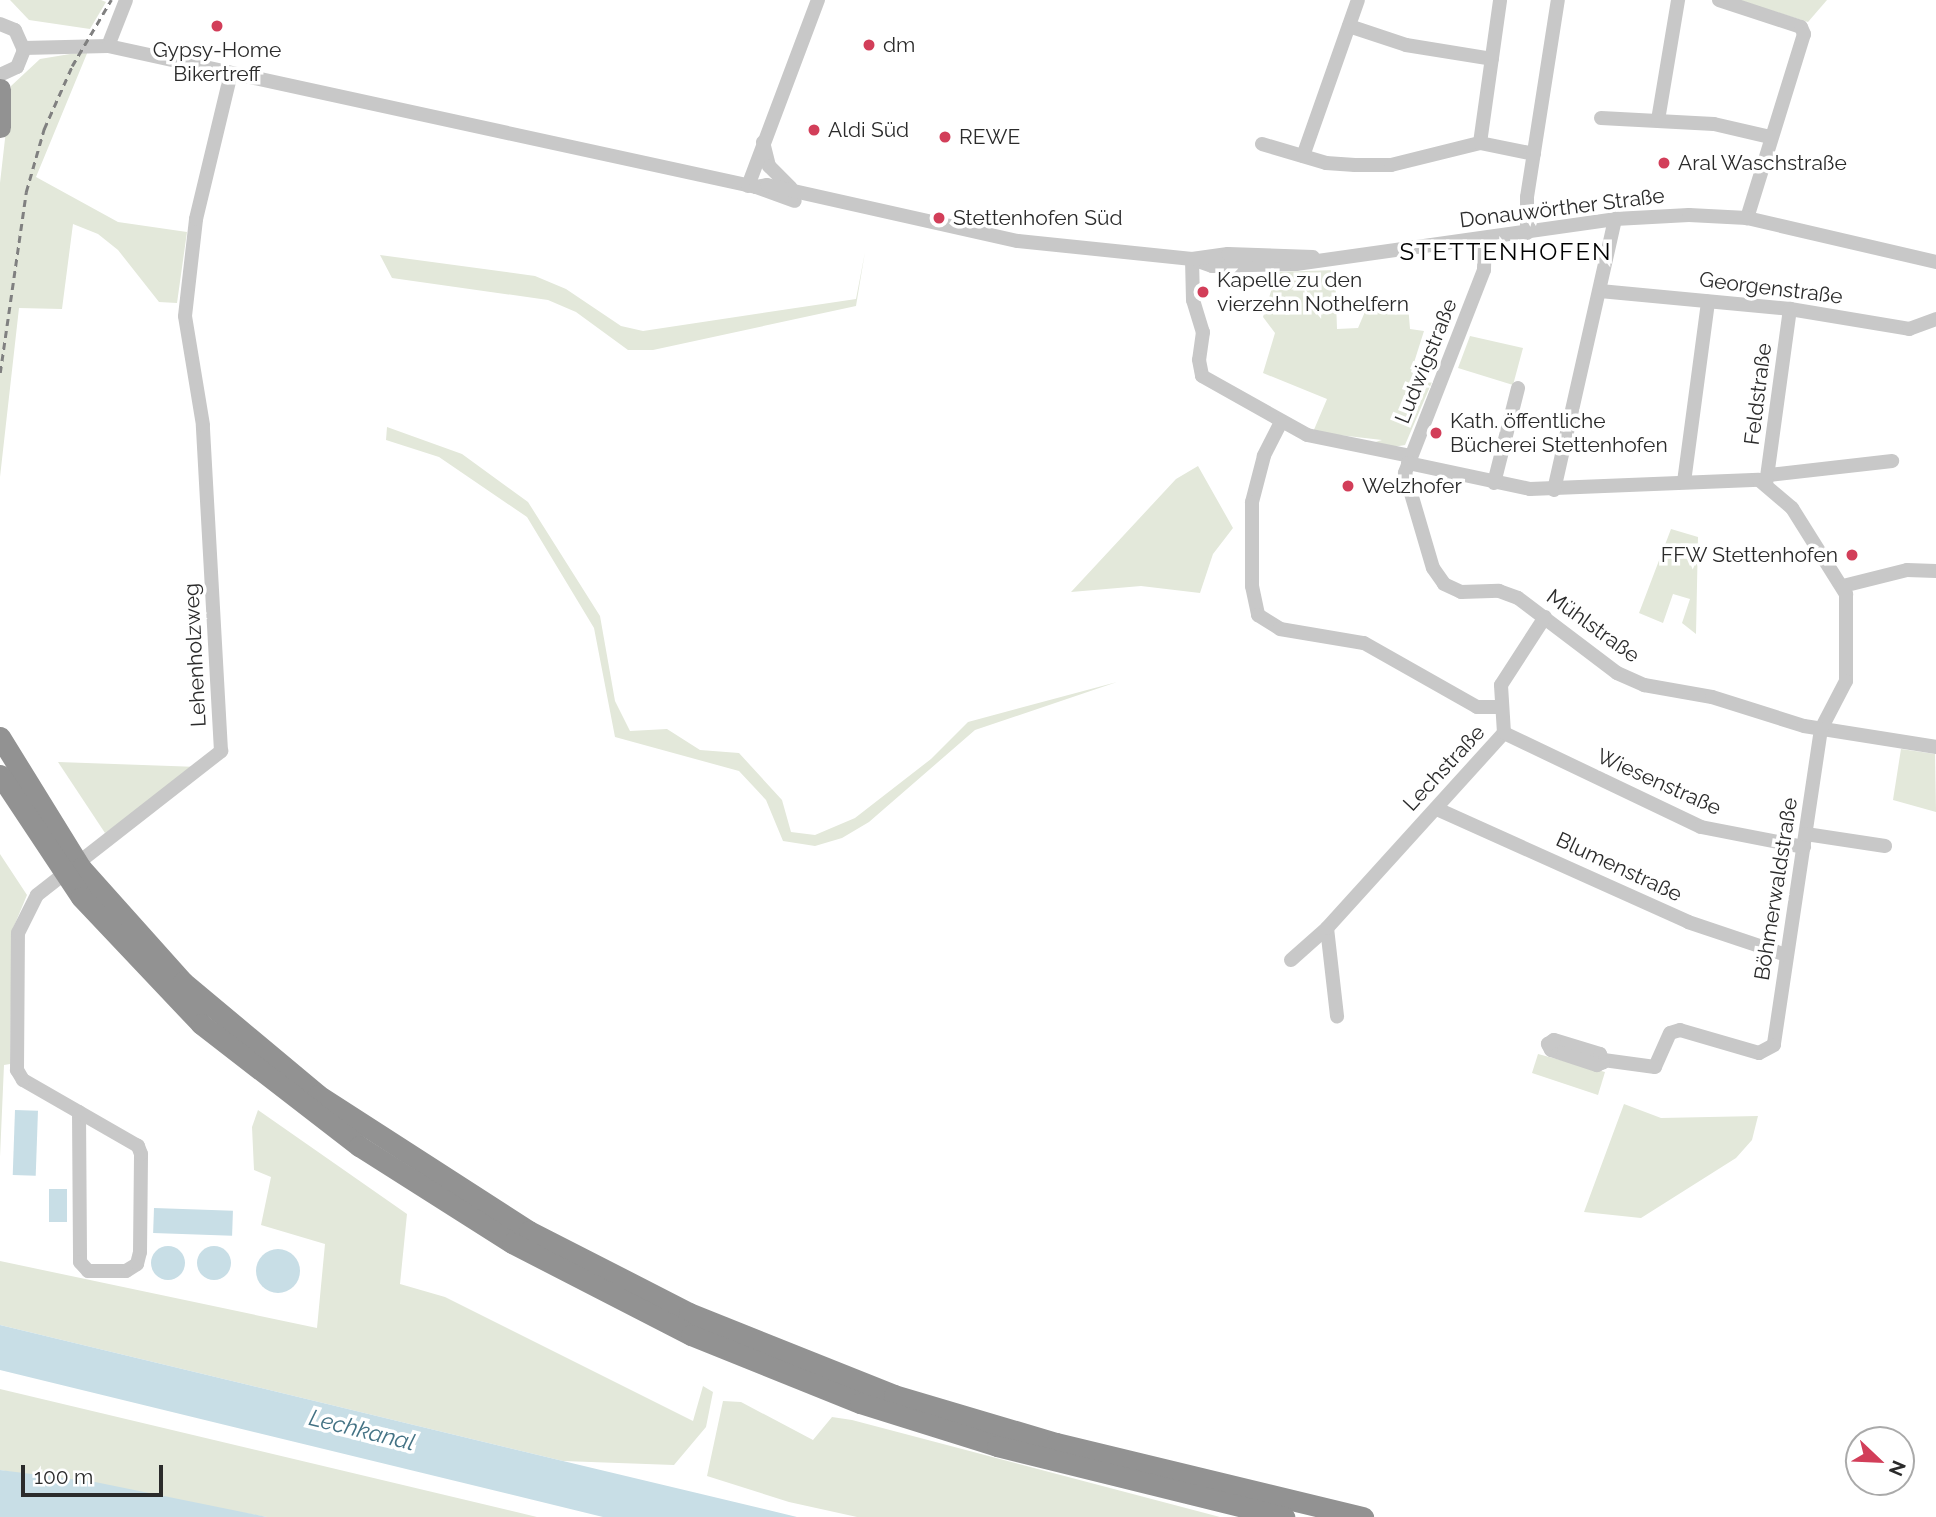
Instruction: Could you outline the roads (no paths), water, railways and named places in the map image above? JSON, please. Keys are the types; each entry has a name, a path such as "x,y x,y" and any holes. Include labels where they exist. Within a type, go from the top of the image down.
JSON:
{"highway":[{"path":"0,89 0,127"},
{"path":"0,737 54,846"},
{"path":"0,775 164,989 286,1094 425,1191 601,1291 738,1355 903,1417 1284,1517"},
{"path":"88,891 183,982 318,1095 465,1193 640,1290 786,1355 936,1409 1363,1517"}],"street":[{"path":"108,46 126,0"},
{"path":"23,48 108,46 752,187 763,142 818,0"},
{"path":"1303,156 1358,0"},
{"path":"1480,143 1500,0"},
{"path":"1527,233 1534,154 1558,0"},
{"path":"1658,120 1678,0"},
{"path":"1718,0 1801,27 1804,34 1747,218"},
{"path":"0,24 15,30 23,48 17,67 0,75"},
{"path":"1349,26 1406,45 1492,58"},
{"name":"Lehenholzweg","path":"79,1112 80,1262 88,1271 126,1271 137,1264 140,1252 141,1154 138,1146 79,1112 23,1080 17,1070 18,933 23,915 37,895 221,751 203,425 185,316 196,219 231,73"},
{"path":"1601,118 1714,124 1770,137"},
{"name":"Donauwörther Straße","path":"763,142 775,175 798,192"},
{"path":"1262,144 1326,163 1391,165 1480,143 1534,154"},
{"name":"Donauwörther Straße","path":"752,187 798,192 1018,241 1192,259 1212,266 1296,264 1314,257 1485,240 1615,219 1747,218 1936,262"},
{"name":"Donauwörther Straße","path":"752,187 771,196 875,216 889,214"},
{"path":"1555,490 1615,219"},
{"name":"Ludwigstraße","path":"1409,459 1484,270 1485,240"},
{"path":"1192,259 1193,300 1203,332 1199,360 1202,376 1281,422 1334,443 1409,459 1494,483 1555,490 1768,479 1892,461"},
{"name":"Georgenstraße","path":"1600,290 1790,309 1909,329 1936,319"},
{"path":"1684,482 1708,302"},
{"name":"Feldstraße","path":"1768,479 1790,309"},
{"path":"1494,483 1518,388"},
{"path":"1281,422 1264,456 1252,502 1252,586 1258,615 1280,629 1364,643 1477,707 1499,707"},
{"name":"Mühlstraße","path":"1409,459 1409,496 1444,584 1461,592 1509,594 1545,617 1630,680 1821,729 1936,747"},
{"path":"1768,479 1792,508 1843,586 1907,570 1936,571"},
{"name":"Böhmerwaldstraße","path":"1603,1060 1655,1067 1670,1033 1680,1030 1767,1052 1774,1045 1821,729 1846,681 1848,605 1843,586"},
{"name":"Lechstraße","path":"1291,960 1327,928 1504,733 1499,707 1507,671 1545,617"},
{"name":"Wiesenstraße","path":"1504,733 1701,827 1805,840 1885,846"},
{"name":"Blumenstraße","path":"1437,809 1688,922 1786,955"},
{"path":"1327,928 1336,1016"}],"water":[{"path":"15,1110 38,1111 36,1176 13,1175"},
{"path":"49,1189 67,1189 67,1222 49,1222"},
{"path":"154,1208 233,1211 232,1236 153,1233"},
{"path":"168,1246 180,1251 185,1263 180,1275 168,1280 156,1275 151,1263 156,1251"},
{"path":"214,1246 226,1251 231,1263 226,1275 214,1280 202,1275 197,1263 202,1251"},
{"path":"278,1249 287,1250 294,1255 299,1262 299,1280 294,1287 287,1292 278,1293 269,1292 262,1287 257,1280 256,1271 257,1262 262,1255 269,1250"},
{"name":"Lechkanal","path":"0,1325 797,1517 603,1517 0,1370"},
{"path":"0,1470 95,1482 267,1517 0,1517"}],"railway":[{"path":"0,373 26,192 44,129 72,66 111,0"}],"place":[{"name":"Gypsy-Home Bikertreff","path":"217,26"},
{"name":"dm","path":"869,45"},
{"name":"Aldi Süd","path":"814,130"},
{"name":"REWE","path":"945,137"},
{"name":"Aral Waschstraße","path":"1664,163"},
{"name":"Stettenhofen Süd","path":"939,218"},
{"name":"Kapelle zu den vierzehn Nothelfern","path":"1203,292"},
{"name":"Kath. öffentliche Bücherei Stettenhofen","path":"1436,433"},
{"name":"Welzhofer","path":"1348,486"},
{"name":"FFW Stettenhofen","path":"1852,555"}],"district":[{"name":"STETTENHOFEN","path":"1506,252"}]}
